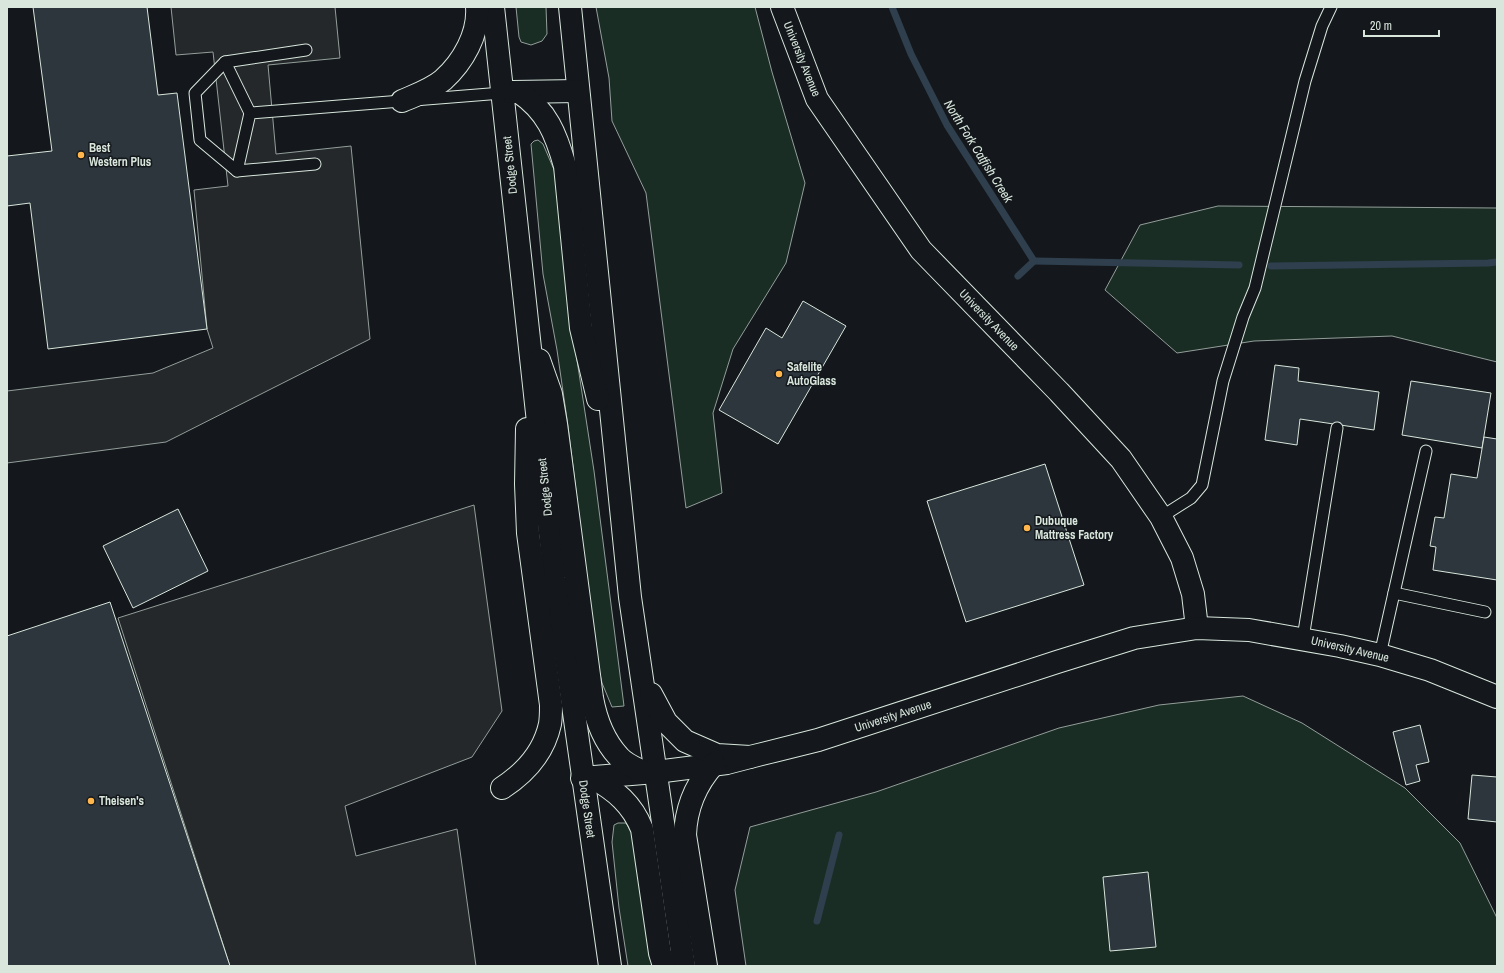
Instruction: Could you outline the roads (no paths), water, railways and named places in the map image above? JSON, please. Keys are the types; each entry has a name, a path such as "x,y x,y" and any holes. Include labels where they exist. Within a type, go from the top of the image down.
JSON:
{"main road":[{"path":"402,101 421,93 442,80 458,63 470,43 474,31 477,7"},
{"name":"Dodge Street","path":"493,7 510,92 527,324 555,579 587,778 610,966"},
{"path":"570,7 617,480 630,597 640,659 650,772 684,966"},
{"name":"University Avenue","path":"782,7 817,99 921,250 1059,392 1121,459 1161,517 1182,558 1193,594 1197,628"},
{"path":"510,92 578,91"},
{"path":"510,92 535,105 545,116 558,141 565,166 581,328 617,480"},
{"path":"527,324 551,394 564,478 592,698 596,717 606,739 620,758 650,772"},
{"path":"502,788 514,780 529,766 539,752 551,722 551,705 528,526 526,484 527,428 531,364"},
{"name":"University Avenue","path":"587,778 714,764 750,757 818,740 1134,638 1197,628 1249,630 1303,638 1380,655 1430,670 1497,697"},
{"path":"640,659 654,701 666,722 685,741 717,755 750,757"},
{"path":"706,966 686,842 686,824 694,792 700,781 714,764"},
{"path":"587,778 614,791 624,800 636,816 642,829 660,952 664,966"}],"lane":[{"path":"1161,517 1192,498 1202,485 1223,381 1243,318 1255,288 1305,81 1322,26 1331,7"},
{"path":"306,50 226,62 196,93 200,140 237,171 315,164"},
{"path":"226,62 250,113 237,171"},
{"path":"250,113 510,92"},
{"path":"1303,638 1337,428"},
{"path":"1380,655 1426,451"},
{"path":"1394,593 1485,612"}],"waterway":[{"name":"North Fork Catfish Creek","path":"892,7 911,54 947,125 1034,261"},
{"path":"1034,261 1239,265"},
{"name":"North Fork Catfish Creek","path":"1018,276 1034,261"},
{"path":"1271,266 1497,262"},
{"name":"North Fork Catfish Creek","path":"817,921 839,835"}],"place":[{"name":"Best Western Plus","path":"81,155"},
{"name":"Safelite AutoGlass","path":"779,374"},
{"name":"Dubuque Mattress Factory","path":"1027,528"},
{"name":"Theisen's","path":"91,801"}]}
